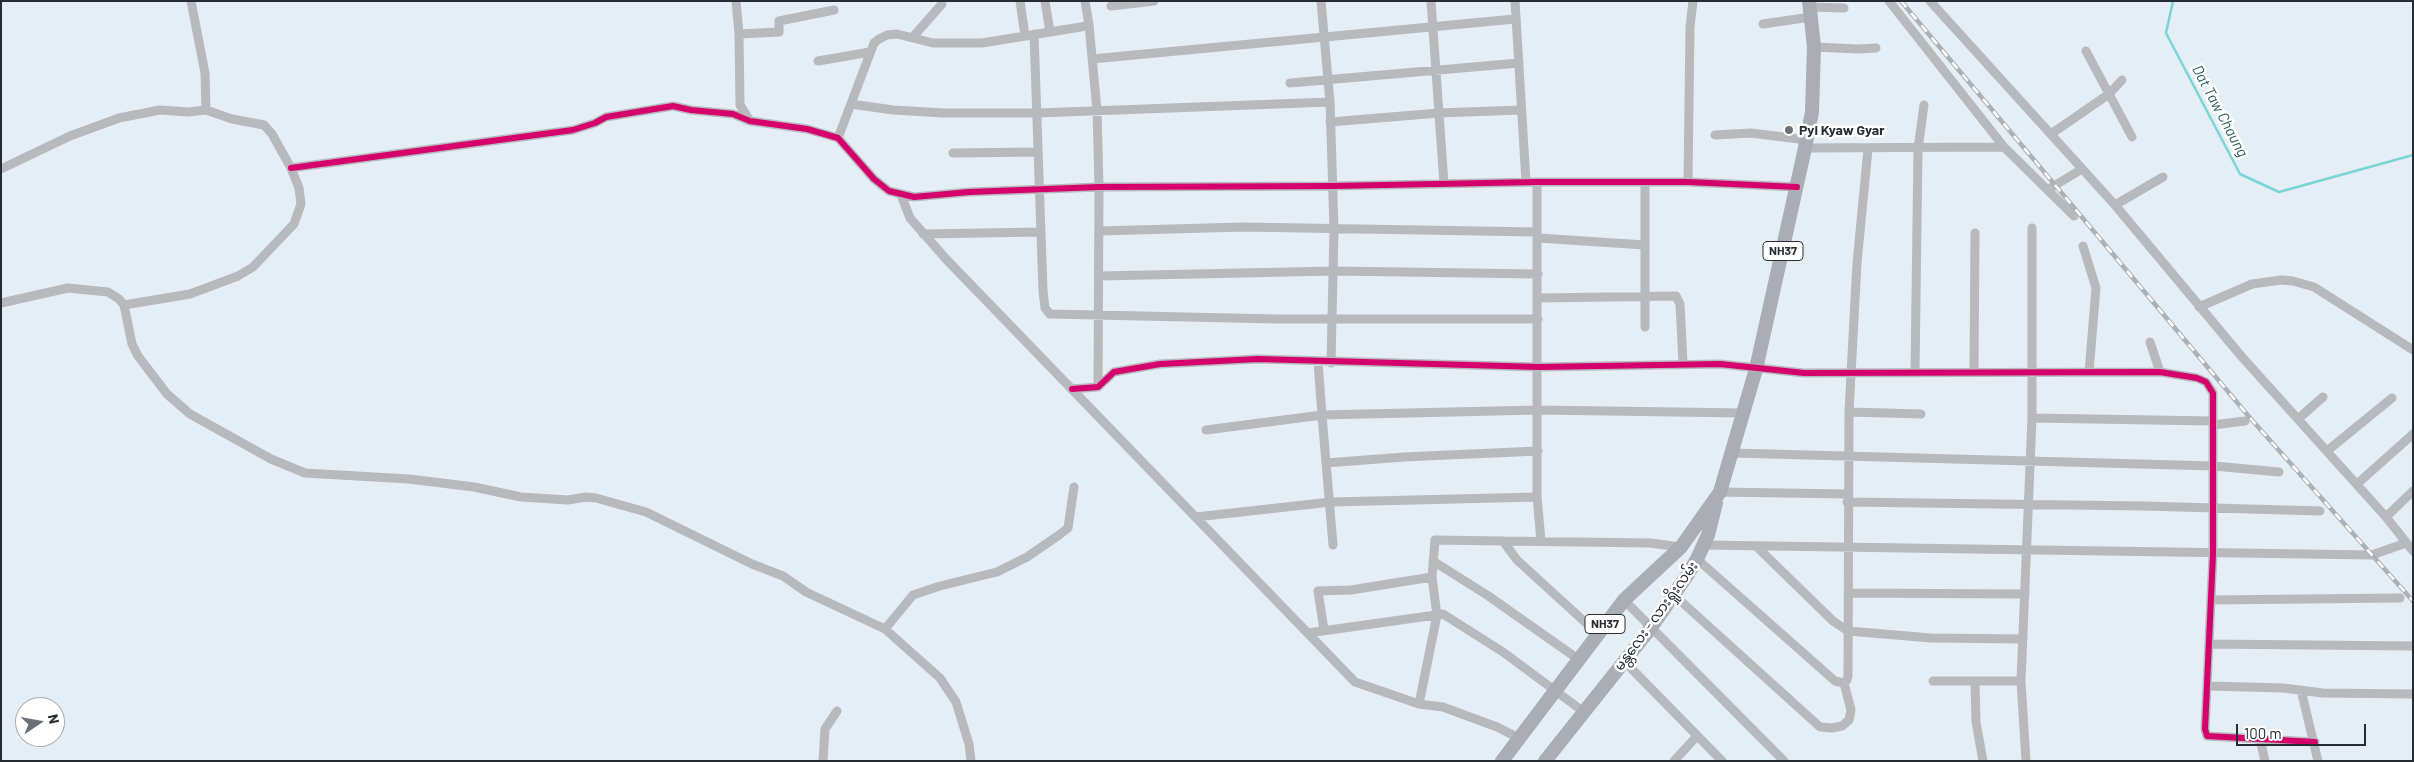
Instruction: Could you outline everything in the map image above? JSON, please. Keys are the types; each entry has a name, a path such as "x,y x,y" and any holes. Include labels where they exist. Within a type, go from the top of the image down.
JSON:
{"highway":[{"name":"NH37","path":"1719,493 1733,453 1756,368 1806,144 1812,112 1814,47 1810,8"},
{"name":"မန္တလေး - လားရှိုးလမ်း","path":"1545,761 1650,629 1674,595 1704,545 1719,493"},
{"name":"မန္တလေး - လားရှိုးလမ်း","path":"1502,761 1624,600 1680,547 1719,493"}],"street":[{"path":"191,1 205,73 206,110"},
{"path":"736,1 739,34 740,105 750,121"},
{"path":"1020,1 1029,35 1038,113 1040,232 1045,308 1050,314 1277,319 1332,317 1538,319"},
{"path":"1045,1 1050,32"},
{"path":"1085,1 1097,110 1100,231 1098,387"},
{"path":"1111,6 1154,1"},
{"path":"1321,1 1330,102 1334,229 1335,271 1331,363"},
{"path":"1431,1 1444,184"},
{"path":"1515,1 1526,182"},
{"path":"1688,182 1690,36 1693,1"},
{"path":"1889,1 2004,147 2049,189 2074,216"},
{"path":"1704,545 2372,555 2411,547 2199,307 2115,205 1930,1"},
{"path":"912,38 942,4"},
{"path":"1763,24 1810,8 1844,8"},
{"path":"739,34 779,32 779,22 834,10"},
{"path":"1092,59 1325,35 1515,19"},
{"path":"838,138 874,43 887,35 933,43 982,43 1089,25"},
{"path":"1814,47 1876,48"},
{"path":"2086,50 2132,137"},
{"path":"818,60 870,52"},
{"path":"1290,83 1519,63"},
{"path":"2051,134 2110,94 2122,80"},
{"path":"851,104 893,110 944,113 1038,113 1330,102"},
{"path":"1915,373 1918,149 1924,104"},
{"path":"733,114 740,105"},
{"path":"291,168 573,130 595,123 606,117 661,106 673,106 733,114 750,121 806,128 838,138 874,179 889,191 901,196 914,197 969,192 1099,187 1332,186 1526,182 1688,182 1797,187"},
{"path":"1,169 70,136 119,118 160,110 188,112 206,110 232,119 264,126 272,134 291,168 299,188 302,204 294,224 253,266 238,276 190,294 124,305"},
{"path":"1330,122 1439,113 1521,110"},
{"path":"1715,135 1751,134 1806,144 1868,149 2004,147"},
{"path":"1674,595 1820,727 1832,728 1842,726 1849,720 1851,710 1844,683 1848,676 1847,498 1849,412 1857,264 1868,149"},
{"path":"953,153 1038,152"},
{"path":"2049,189 2082,169"},
{"path":"2115,205 2163,177"},
{"path":"1537,182 1538,497 1541,541"},
{"path":"1645,182 1645,326"},
{"path":"901,196 910,218 923,234 1355,682 1419,704 1443,706 1497,727 1519,738"},
{"path":"1100,231 1243,228 1334,229 1537,235 1644,245"},
{"path":"2026,761 2021,681 2032,418 2032,228"},
{"path":"923,234 1040,232"},
{"path":"1974,372 1975,233"},
{"path":"2084,246 2096,288 2090,372"},
{"path":"1100,276 1335,271 1538,274"},
{"path":"2199,307 2252,284 2281,280 2293,281 2314,287 2413,350"},
{"path":"1,303 55,289 68,288 108,292 119,299 124,305 132,344 138,356 167,394 190,414 272,459 305,473 410,479 474,487 521,497 568,500 586,497 646,512 752,564 783,576 806,592 885,629 947,687 956,702 971,761"},
{"path":"1538,298 1645,298 1676,296 1680,304 1683,363"},
{"path":"2150,342 2160,372"},
{"path":"1072,390 1098,387 1114,372 1160,364 1258,359 1331,363 1539,367 1683,363 1720,364 1804,373 1852,374 2160,372 2197,378 2206,382 2213,393 2214,507 2212,600 2205,729 2207,736 2314,742"},
{"path":"1318,362 1331,502 1333,545"},
{"path":"2298,419 2323,397"},
{"path":"2327,451 2392,398"},
{"path":"1206,430 1322,416 1538,410 1744,413"},
{"path":"1849,412 1921,414"},
{"path":"2032,418 2213,423 2245,421"},
{"path":"2357,484 2413,434"},
{"path":"1326,463 1404,456 1538,452"},
{"path":"1733,453 2214,466 2279,472"},
{"path":"885,629 913,595 949,583 997,572 1028,557 1059,535 1068,528 1074,487"},
{"path":"2386,517 2413,491"},
{"path":"1719,493 2027,505 2214,507 2320,511"},
{"path":"1196,517 1331,502 1538,497"},
{"path":"1419,704 1437,615 1432,577 1435,540 1650,543 1680,547"},
{"path":"1503,541 1518,560 1597,634"},
{"path":"1756,546 1833,621 1848,631 1930,638 2024,639"},
{"path":"1697,559 1835,681 1844,683"},
{"path":"1433,561 1487,595 1578,659"},
{"path":"1324,630 1318,591 1351,590 1432,577"},
{"path":"1848,594 2025,594"},
{"path":"2212,600 2400,598"},
{"path":"1624,600 1650,629 1784,761"},
{"path":"1308,633 1443,614 1488,643 1584,712"},
{"path":"2210,644 2413,646"},
{"path":"1624,662 1722,761"},
{"path":"1933,681 2021,681"},
{"path":"1975,682 1976,722 1983,761"},
{"path":"2208,686 2301,690 2323,693 2413,694"},
{"path":"2301,690 2318,761"},
{"path":"823,761 825,730 837,711"},
{"path":"1674,761 1697,736"},
{"path":"2260,739 2265,761"}],"waterway":[{"name":"Dat Taw Chaung","path":"2173,1 2166,33 2240,174 2279,192 2413,155"}],"railway":[{"path":"1901,1 2251,419 2413,601"}],"cycle path":[{"path":"291,168 573,130 595,123 606,117 673,106 691,110 733,114 750,121 807,129 838,138 874,179 889,191 914,197 969,192 1099,187 1333,186 1537,182 1688,182 1797,187"},
{"path":"1072,389 1098,387 1114,372 1160,364 1258,359 1539,367 1720,364 1804,373 2160,372 2197,378 2206,382 2213,393 2213,554 2205,729 2207,736 2315,742"}],"place":[{"name":"Pyi Kyaw Gyar","path":"1789,130"}]}
